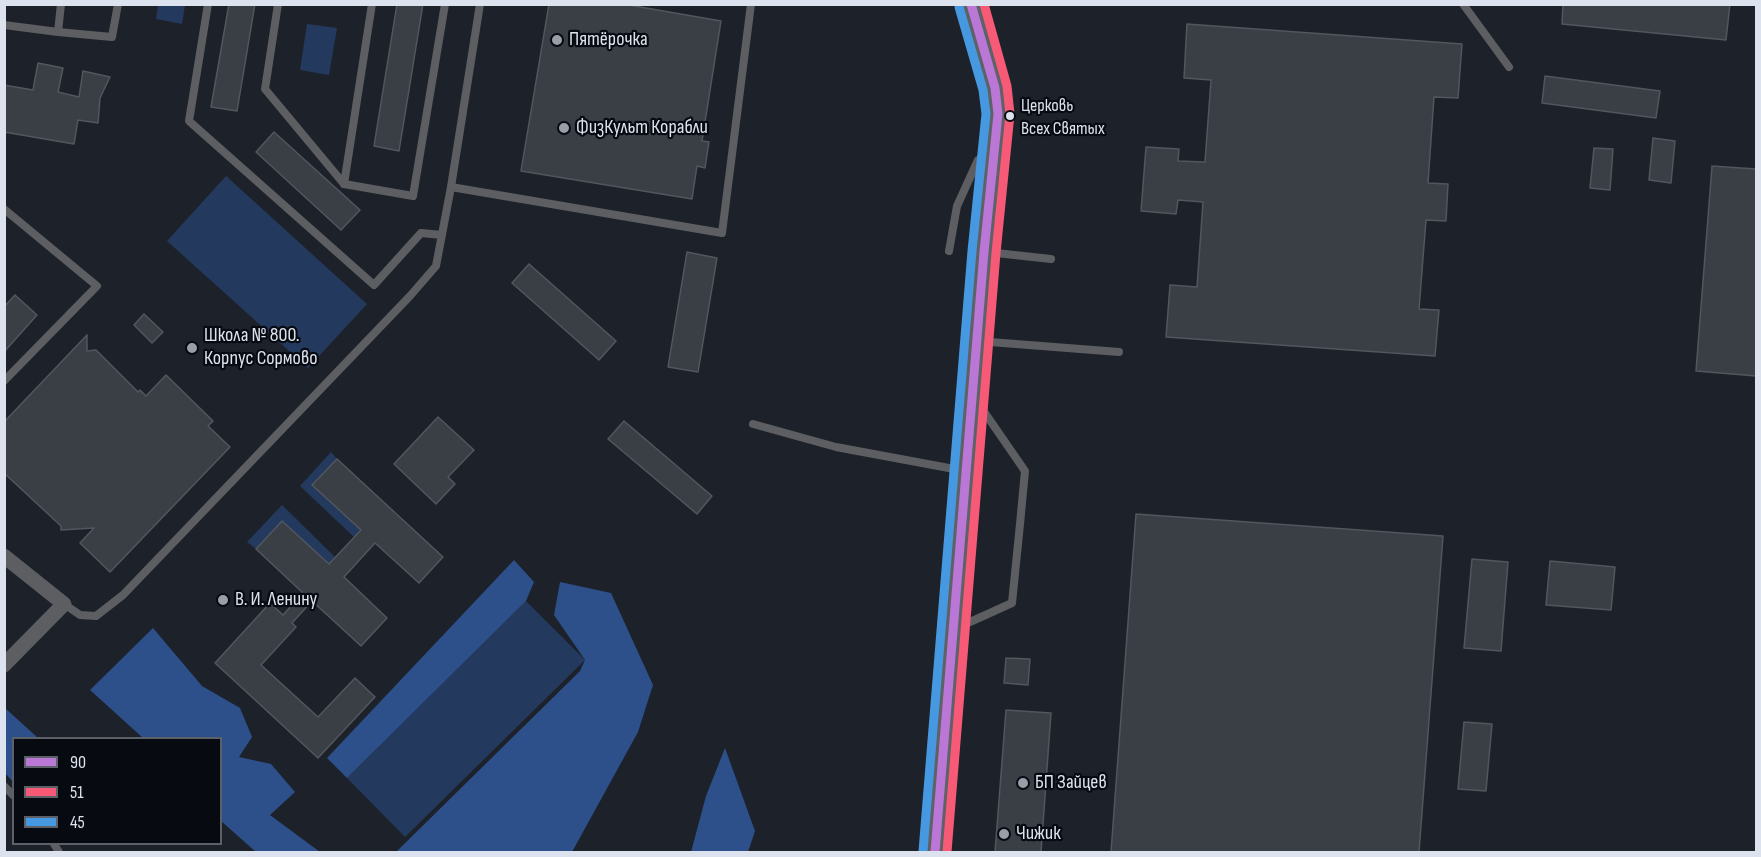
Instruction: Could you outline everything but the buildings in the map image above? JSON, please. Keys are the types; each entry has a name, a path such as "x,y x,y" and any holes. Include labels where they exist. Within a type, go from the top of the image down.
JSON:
{"street":[{"path":"934,852 984,252 998,114 995,88 971,4"},
{"path":"4,556 64,604 4,665"}],"lane":[{"path":"58,32 61,4"},
{"path":"4,25 112,38 118,4"},
{"path":"208,4 189,121 374,285 421,233 442,235"},
{"path":"278,4 265,89 344,184 412,196 445,4"},
{"path":"344,184 372,4"},
{"path":"64,604 80,615 96,616 123,595 410,296 436,266 480,4"},
{"path":"451,187 722,232 751,4"},
{"path":"1463,4 1509,67"},
{"path":"949,251 957,206 978,160 993,158"},
{"path":"4,209 97,286 4,381"},
{"path":"984,252 1051,259"},
{"path":"977,341 1119,352"},
{"path":"954,625 970,622 1012,603 1025,471 972,394"},
{"path":"753,424 836,447 966,472"}],"shaded area":[{"path":"158,5 185,5 182,24 156,19"},
{"path":"307,24 337,28 329,75 300,70"},
{"path":"226,176 367,304 308,368 167,241"},
{"path":"331,452 337,459 313,485 361,530 354,537 300,486"},
{"path":"282,505 335,557 329,564 282,521 256,549 247,542"},
{"path":"514,560 534,582 526,601 347,778 327,758"},
{"path":"560,582 611,593 653,685 638,732 572,852 396,852 580,671 585,660 554,615"},
{"path":"526,601 585,660 405,837 347,778"},
{"path":"153,628 202,686 240,708 252,737 239,757 271,764 295,792 270,815 320,852 256,852 222,822 222,737 142,737 90,690"},
{"path":"5,708 37,737 12,737 12,781 5,773"},
{"path":"725,748 755,831 748,852 691,852 706,796"}],"transit line":[{"name":"90","path":"935,852 984,252 998,114 995,88 971,4"},
{"name":"51","path":"947,852 996,253 1010,114 1007,86 984,4"},
{"name":"45","path":"923,851 972,251 986,114 983,90 959,7"}],"place":[{"name":"Пятёрочка","path":"557,40"},
{"name":"Церковь Всех Святых","path":"1010,116"},
{"name":"ФизКульт Корабли","path":"564,128"},
{"name":"Школа № 800. Корпус Сормово","path":"192,348"},
{"name":"В. И. Ленину","path":"223,600"},
{"name":"БП Зайцев","path":"1023,783"},
{"name":"Чижик","path":"1004,834"}]}
